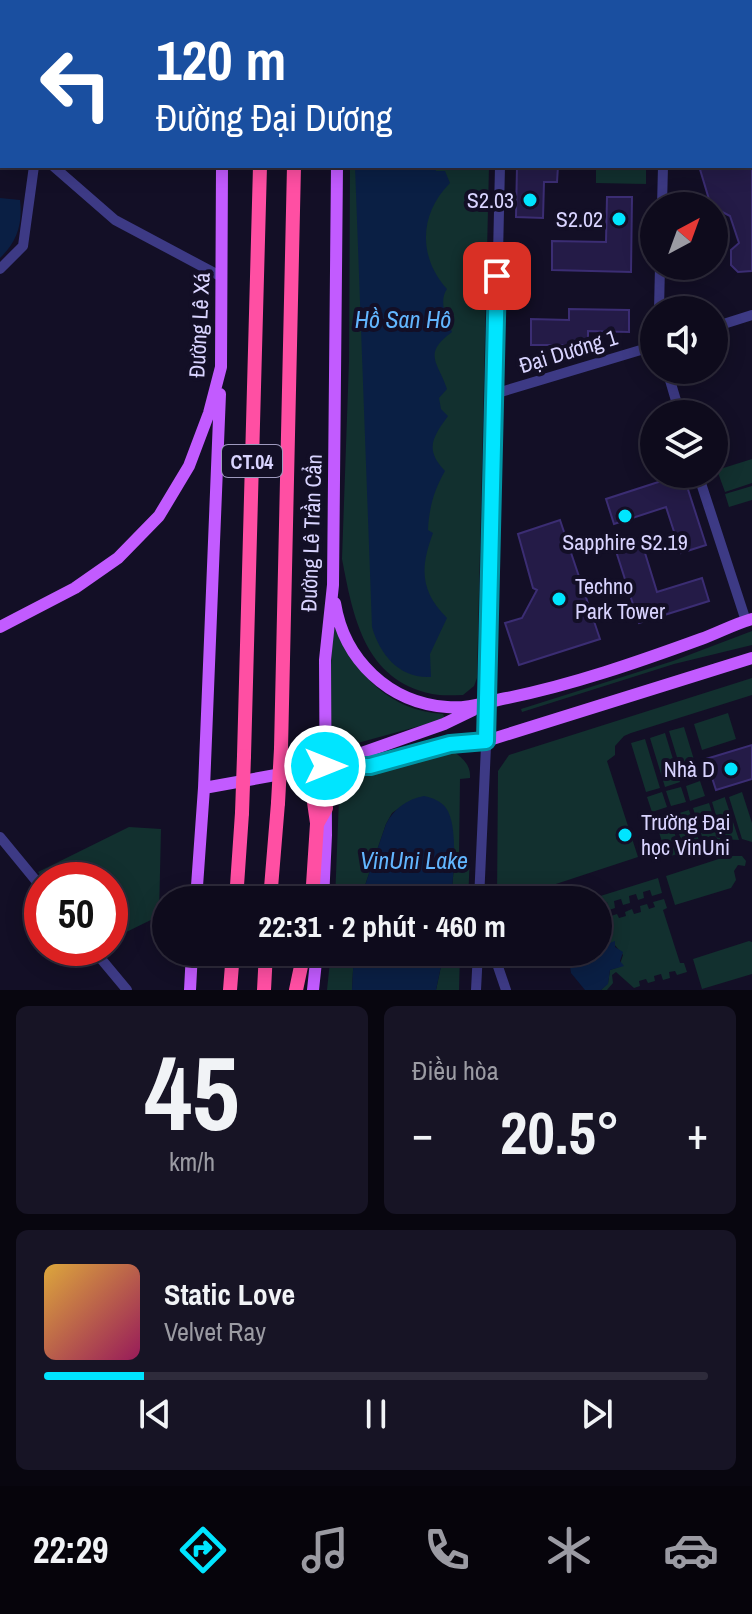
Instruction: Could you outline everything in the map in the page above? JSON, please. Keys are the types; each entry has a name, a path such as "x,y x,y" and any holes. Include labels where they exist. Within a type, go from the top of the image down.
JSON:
{"highway":[{"name":"CT.04","path":"237,886 244,756 260,168"},
{"name":"CT.04","path":"271,886 281,749 294,168"},
{"path":"313,795 317,824 313,886"},
{"path":"317,824 326,808"},
{"path":"230,990 232,966"},
{"path":"264,990 265,966"},
{"path":"296,990 301,966"}],"main road":[{"name":"Đường Lê Xá","path":"0,627 75,588 118,558 159,516 189,466 205,427 221,367 222,168"},
{"name":"Đường Lê Trần Cẩn","path":"323,886 325,660 333,585 337,168"},
{"path":"197,886 204,788 221,367"},
{"path":"333,585 338,618 349,642 357,657 379,681 404,698 463,707 537,692 702,639 749,620"},
{"path":"289,774 326,808 335,785 341,779 370,766 450,744 486,741 752,658"},
{"path":"204,788 325,766 444,724 488,702"},
{"path":"325,766 370,766"},
{"path":"190,990 191,966"},
{"path":"313,990 316,966"}],"street":[{"path":"0,269 23,246 34,168"},
{"path":"55,168 115,220 222,277"},
{"path":"480,886 488,702 500,168"},
{"path":"662,192 663,168"},
{"path":"728,323 752,315"},
{"name":"Đại Dương 1","path":"494,394 640,350"},
{"path":"703,488 749,620"},
{"path":"0,837 24,866"},
{"path":"107,966 127,990"},
{"path":"476,990 477,966"},
{"path":"498,966 506,990"}],"green space":[{"path":"350,168 489,168 477,678 474,686 463,695 432,694 409,687 391,675 377,660 357,623 342,559 349,361"},
{"path":"596,168 646,168 646,184 596,183"},
{"path":"752,459 752,483 725,492 724,488 728,488 728,467"},
{"path":"752,486 752,500 729,507 725,494"},
{"path":"337,628 354,661 377,688 407,706 443,714 445,719 354,744 334,741 327,732 333,630"},
{"path":"752,631 752,645 674,664 522,712 521,709 673,661"},
{"path":"752,678 752,695 624,736 615,746 615,755 607,761 638,857 550,886 497,886 498,771 509,755"},
{"path":"728,713 736,739 702,750 694,724"},
{"path":"684,727 699,776 684,780 669,731"},
{"path":"665,733 680,782 665,787 650,738"},
{"path":"645,739 660,788 646,792 631,743"},
{"path":"452,750 465,762 470,778 460,779 459,856 470,856 469,886 452,886 454,866 405,804 392,813 386,824 365,886 336,886 339,798 355,774"},
{"path":"700,781 705,796 690,801 686,786"},
{"path":"681,787 686,802 671,806 666,791"},
{"path":"662,792 667,807 652,812 647,797"},
{"path":"742,792 752,823 752,842 742,839 729,797"},
{"path":"725,797 739,840 723,839 712,802"},
{"path":"709,803 721,841 705,846 693,808"},
{"path":"689,810 701,847 685,852 673,815"},
{"path":"669,816 681,853 667,857 655,820"},
{"path":"129,827 161,829 160,886 152,886 152,919 128,931 128,862 58,862"},
{"path":"728,856 742,856 746,861 745,866 738,865 734,871 736,880 731,888 675,905 666,876"},
{"path":"658,878 662,893 652,896 650,890 643,892 644,898 638,900 636,894 629,896 630,903 623,905 621,899 614,901 615,908 612,909 612,892"},
{"path":"664,899 667,908 663,910 680,963 684,963 687,972 677,975 675,971 669,972 670,978 663,980 661,974 654,976 655,981 639,981 640,986 634,988 616,972 612,975 613,983 607,990 601,990 608,983 610,970 619,967 623,955 612,944 612,916 626,916 625,912 632,909 634,914 641,912 640,906 647,904 649,909 655,907 653,902"},
{"path":"752,942 752,974 702,989 693,959"},
{"path":"330,966 353,966 352,990 327,990"},
{"path":"441,966 460,966 459,990 436,990"}],"water":[{"name":"Hồ San Hô","path":"355,168 435,168 436,171 445,171 450,183 432,208 426,236 427,250 438,277 447,289 443,305 452,332 437,346 435,353 447,389 439,398 441,409 448,416 433,443 434,456 445,471 431,507 428,530 433,533 426,557 425,578 432,598 447,618 430,654 431,677 410,674 393,663 380,647 372,627"},
{"path":"0,198 20,200 21,208 15,239 0,258"},
{"name":"VinUni Lake","path":"424,796 442,803 450,816 454,852 452,886 365,886 386,824 397,809"},
{"path":"615,941 615,947 623,952 620,961 624,966 610,970 608,984 601,990 585,990 571,973 570,966 612,966 612,942"},
{"path":"353,966 441,966 436,990 352,990"}],"building":[{"name":"S2.03","path":"517,168 558,168 557,182 544,182 543,218 516,217"},
{"path":"700,168 752,168 752,271 738,272 731,265 731,250 739,243 730,216 728,192 707,192"},
{"name":"S2.02","path":"607,197 632,197 631,272 552,270 552,241 606,242"},
{"path":"569,309 629,310 629,332 588,331 588,345 531,345 531,319 569,320"},
{"name":"Sapphire S2.19","path":"640,488 688,488 706,545 681,553 666,507 614,524 606,499"},
{"name":"Techno Park Tower","path":"560,520 600,639 519,665 505,623 522,618 537,590 533,588 518,534"},
{"path":"641,540 657,592 702,578 709,601 639,623 615,548"},
{"name":"Nhà D","path":"752,745 752,779 716,790 706,759"}],"place":[{"name":"S2.03","path":"530,200"},
{"name":"S2.02","path":"619,219"},
{"name":"Sapphire S2.19","path":"625,516"},
{"name":"Techno Park Tower","path":"559,599"},
{"name":"Nhà D","path":"731,769"},
{"name":"Trường Đại học VinUni","path":"625,835"}],"route":[{"path":"325,766 370,766 450,744 486,741 497,276"}]}
